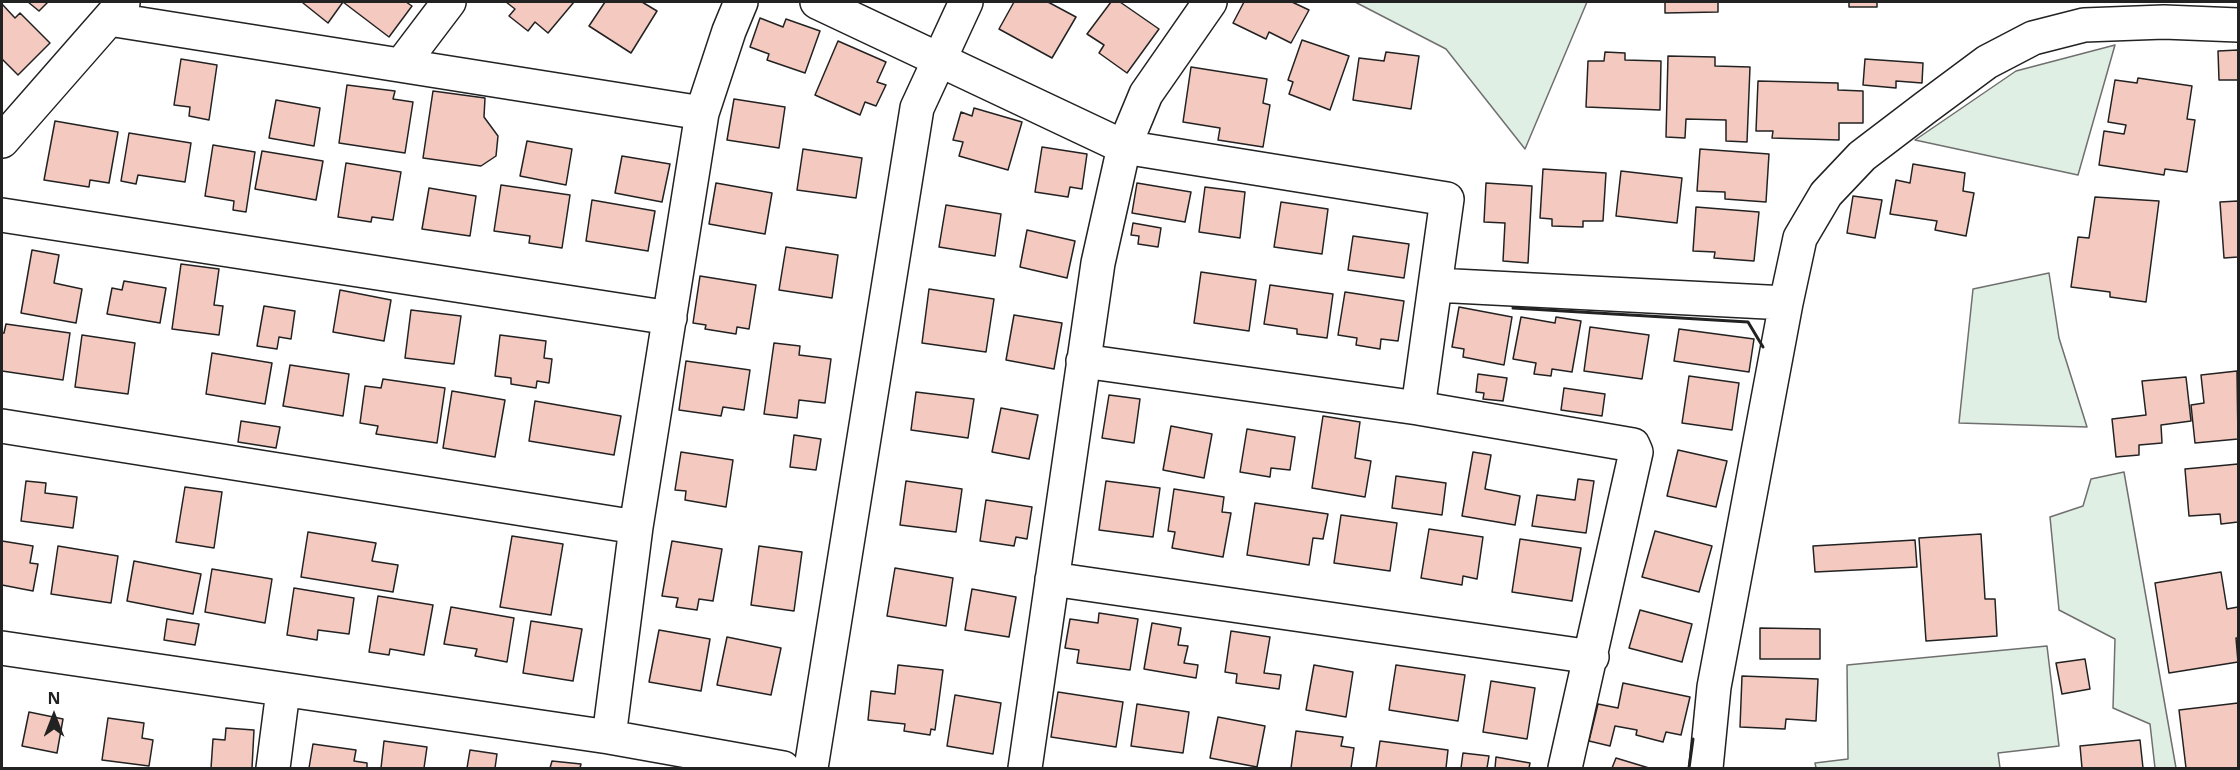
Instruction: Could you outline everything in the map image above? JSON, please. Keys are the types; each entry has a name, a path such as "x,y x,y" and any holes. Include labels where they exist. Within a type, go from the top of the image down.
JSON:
{"street":[{"path":"402,64 449,2"},
{"path":"609,737 636,526 702,113 741,2"},
{"path":"817,2 1124,147 1447,199 1418,408"},
{"path":"811,768 917,108 966,2"},
{"path":"1025,768 1098,263 1124,147 1146,94 1210,2"},
{"path":"2,141 116,10 402,64 702,113"},
{"path":"1706,768 1714,687 1786,303 1800,238 1826,194 1862,156 1987,62 2032,38 2084,25 2164,22 2238,25"},
{"path":"2,215 670,318"},
{"path":"1435,285 1786,303"},
{"path":"1083,361 1418,408 1633,445 1636,452 1592,657 1565,768"},
{"path":"2,426 636,526"},
{"path":"1052,579 1592,657"},
{"path":"2,648 609,737 783,768"},
{"path":"273,768 283,691"}],"green space":[{"path":"1355,2 1587,2 1525,149 1446,49"},
{"path":"2115,45 2078,175 1915,140 2016,71"},
{"path":"2049,273 2059,338 2087,427 1959,423 1973,289"},
{"path":"2124,472 2176,768 2155,768 2150,724 2113,708 2115,639 2059,610 2050,517 2083,506 2091,479"},
{"path":"2047,646 2059,746 1998,753 2000,768 1816,768 1815,763 1848,759 1847,665"}],"building":[{"path":"28,2 48,2 39,11"},
{"path":"304,2 343,2 328,23"},
{"path":"343,2 406,2 412,6 389,37"},
{"path":"506,2 574,2 548,33 535,22 528,31 509,16 515,9"},
{"path":"605,2 642,2 657,11 631,53 589,26"},
{"path":"1014,2 1048,2 1076,17 1052,58 999,29"},
{"path":"1111,2 1120,2 1159,29 1127,73 1099,53 1104,45 1087,34"},
{"path":"1244,2 1292,2 1309,10 1291,43 1269,32 1266,39 1233,23"},
{"path":"1665,2 1718,2 1718,12 1665,13"},
{"path":"1849,2 1877,2 1877,7 1849,7"},
{"path":"2,4 15,18 20,13 50,43 18,75 2,59"},
{"path":"760,18 783,27 786,19 820,31 805,73 767,60 769,54 750,47"},
{"path":"1302,40 1349,56 1330,110 1289,94 1293,82 1288,80"},
{"path":"838,41 886,62 877,82 886,85 876,106 865,102 860,115 815,95"},
{"path":"2238,50 2238,80 2219,80 2218,51"},
{"path":"1386,52 1419,56 1411,109 1353,100 1359,58 1384,61"},
{"path":"1605,52 1625,53 1625,60 1661,61 1660,110 1586,107 1588,61 1604,61"},
{"path":"1668,56 1715,57 1715,66 1750,67 1747,142 1726,141 1726,120 1686,119 1685,138 1666,137"},
{"path":"181,59 217,65 209,120 189,116 190,107 174,105"},
{"path":"1865,59 1923,63 1922,83 1896,81 1896,88 1863,85"},
{"path":"1191,67 1267,79 1263,103 1270,105 1263,147 1218,140 1220,128 1183,122"},
{"path":"2138,78 2192,86 2187,119 2195,120 2187,172 2165,169 2164,175 2099,165 2104,131 2124,134 2126,125 2108,122 2115,80 2137,83"},
{"path":"1758,81 1838,83 1838,90 1863,91 1863,123 1839,123 1839,140 1772,138 1773,131 1756,131"},
{"path":"347,85 395,91 393,99 413,102 405,153 339,143"},
{"path":"433,91 485,98 484,117 498,136 496,156 481,166 423,158"},
{"path":"734,99 785,107 779,148 727,140"},
{"path":"276,100 320,108 314,146 269,138"},
{"path":"974,108 1022,122 1008,170 959,156 963,142 953,140 961,112 972,116"},
{"path":"55,121 118,132 109,183 90,180 89,187 44,180"},
{"path":"129,133 191,143 185,182 138,175 136,184 121,181"},
{"path":"527,141 572,149 566,185 520,176"},
{"path":"213,145 255,152 246,212 233,210 234,201 205,196"},
{"path":"1042,147 1087,154 1082,189 1070,187 1068,197 1035,192"},
{"path":"803,149 862,158 856,198 797,190"},
{"path":"1700,149 1769,154 1766,202 1725,199 1725,192 1697,191"},
{"path":"262,151 323,161 316,200 255,189"},
{"path":"622,156 670,164 662,202 615,193"},
{"path":"346,163 401,172 393,220 372,217 371,222 338,217"},
{"path":"1913,164 1965,173 1963,191 1974,193 1966,236 1935,230 1937,221 1890,214 1896,180 1910,183"},
{"path":"1543,169 1606,173 1603,221 1583,221 1583,227 1552,226 1552,219 1540,218"},
{"path":"1621,171 1682,178 1677,223 1616,216"},
{"path":"716,183 772,193 765,234 709,224"},
{"path":"1137,183 1191,192 1185,222 1132,213"},
{"path":"1486,183 1532,186 1528,263 1503,261 1505,223 1484,222"},
{"path":"501,185 570,195 562,248 529,243 530,236 494,231"},
{"path":"1205,187 1245,192 1240,238 1199,232"},
{"path":"429,188 476,196 470,236 422,229"},
{"path":"1853,196 1882,200 1875,238 1847,233"},
{"path":"2095,197 2159,201 2146,302 2110,297 2110,292 2071,287 2078,237 2089,238"},
{"path":"592,200 655,211 648,251 586,241"},
{"path":"2238,201 2238,257 2224,258 2220,202"},
{"path":"1281,202 1328,209 1322,254 1274,247"},
{"path":"946,205 1001,214 995,256 939,247"},
{"path":"1696,207 1759,212 1754,261 1714,258 1715,252 1693,251"},
{"path":"1133,223 1161,228 1158,247 1138,244 1139,236 1131,235"},
{"path":"1027,230 1075,241 1067,278 1020,267"},
{"path":"1353,236 1409,244 1404,278 1348,270"},
{"path":"786,247 838,255 832,298 779,290"},
{"path":"32,250 59,255 54,283 82,289 76,323 21,313"},
{"path":"181,264 219,269 214,305 223,306 219,335 172,329"},
{"path":"1201,272 1256,280 1249,331 1194,323"},
{"path":"700,276 756,285 749,329 737,327 736,334 705,329 706,325 693,323"},
{"path":"124,281 166,288 160,323 107,314 112,288 122,290"},
{"path":"1270,285 1333,294 1327,338 1297,334 1297,329 1264,324"},
{"path":"929,289 994,299 986,352 922,343"},
{"path":"340,290 391,300 384,341 333,332"},
{"path":"1345,292 1404,301 1398,341 1381,339 1380,349 1356,345 1357,338 1338,335"},
{"path":"264,306 295,311 291,339 279,337 277,349 257,346"},
{"path":"1459,307 1512,317 1504,365 1463,357 1464,349 1452,347"},
{"path":"411,310 461,316 454,364 405,358"},
{"path":"1014,315 1062,323 1054,369 1006,360"},
{"path":"1521,317 1555,323 1556,317 1581,321 1572,372 1552,369 1551,376 1534,374 1536,363 1513,359"},
{"path":"6,324 70,333 63,380 2,371 2,333 4,333"},
{"path":"1590,327 1649,335 1642,379 1584,371"},
{"path":"1679,329 1754,339 1749,372 1674,361"},
{"path":"82,335 135,343 128,394 75,387"},
{"path":"500,335 546,341 544,358 552,359 549,383 537,381 536,388 511,384 511,378 495,376"},
{"path":"774,343 800,346 799,355 831,359 825,403 799,400 797,418 764,414"},
{"path":"212,353 272,363 265,404 206,394"},
{"path":"686,361 750,370 744,410 723,407 721,416 679,410"},
{"path":"290,365 349,374 343,416 283,406"},
{"path":"2237,371 2238,439 2195,443 2191,405 2204,403 2201,375"},
{"path":"1478,374 1507,378 1503,401 1483,399 1484,393 1476,392"},
{"path":"1689,376 1739,383 1732,430 1682,423"},
{"path":"2186,377 2191,421 2161,425 2162,443 2139,445 2139,455 2116,457 2112,419 2146,415 2142,381"},
{"path":"383,379 445,388 437,443 376,434 378,426 360,423 365,386 381,388"},
{"path":"1564,388 1605,394 1602,416 1561,410"},
{"path":"452,391 505,400 495,457 443,448"},
{"path":"916,392 974,399 968,438 911,430"},
{"path":"1109,395 1140,399 1134,443 1102,438"},
{"path":"535,401 621,416 614,455 529,441"},
{"path":"1001,408 1038,415 1029,459 992,452"},
{"path":"1323,416 1360,422 1355,458 1371,461 1365,497 1312,488"},
{"path":"241,421 280,427 276,448 238,442"},
{"path":"1171,426 1212,434 1204,478 1163,470"},
{"path":"1247,429 1295,437 1290,470 1271,468 1270,477 1240,472"},
{"path":"794,435 821,439 816,470 790,467"},
{"path":"1678,450 1727,461 1716,507 1667,496"},
{"path":"681,452 733,460 726,507 685,500 686,491 675,490"},
{"path":"1473,452 1491,455 1485,489 1520,496 1515,525 1462,516"},
{"path":"2238,464 2238,522 2221,524 2220,514 2189,516 2185,469"},
{"path":"1396,476 1446,483 1442,515 1392,508"},
{"path":"1578,479 1594,481 1586,533 1532,526 1537,495 1575,500"},
{"path":"26,481 46,483 45,493 77,497 73,528 21,521"},
{"path":"906,481 962,489 956,532 900,525"},
{"path":"1106,481 1160,488 1153,537 1099,530"},
{"path":"185,487 222,492 214,548 176,542"},
{"path":"1174,489 1224,497 1222,512 1231,513 1223,557 1172,548 1175,532 1168,531"},
{"path":"986,500 1032,507 1027,539 1016,537 1014,546 980,541"},
{"path":"1255,503 1328,514 1323,539 1313,538 1309,565 1247,555"},
{"path":"1341,515 1397,523 1390,571 1334,563"},
{"path":"1429,529 1483,537 1477,579 1463,576 1462,585 1421,578"},
{"path":"1655,531 1712,546 1699,592 1642,577"},
{"path":"308,532 376,543 372,561 398,565 393,592 301,577"},
{"path":"1981,534 1985,599 1995,599 1997,636 1926,641 1919,538"},
{"path":"512,536 563,544 551,615 500,607"},
{"path":"1520,539 1581,548 1572,601 1512,592"},
{"path":"1915,540 1917,567 1815,572 1813,546"},
{"path":"2,541 33,546 30,563 38,564 33,591 2,585"},
{"path":"672,541 722,549 713,601 699,599 697,610 676,607 678,598 662,596"},
{"path":"58,546 118,556 111,603 51,594"},
{"path":"759,546 802,552 794,611 751,605"},
{"path":"134,561 201,574 193,614 127,601"},
{"path":"895,568 953,578 946,626 887,616"},
{"path":"212,569 272,579 265,623 205,612"},
{"path":"2221,572 2227,609 2238,607 2238,638 2236,638 2238,662 2169,673 2155,583"},
{"path":"294,588 354,598 349,634 318,630 317,640 287,635"},
{"path":"972,589 1016,597 1009,637 965,630"},
{"path":"378,596 433,605 424,655 390,649 389,655 369,652"},
{"path":"451,607 514,618 507,662 475,656 477,649 444,644"},
{"path":"1640,610 1692,624 1682,662 1629,648"},
{"path":"1099,613 1138,619 1130,670 1077,663 1079,650 1065,648 1070,619 1098,623"},
{"path":"167,619 199,624 195,645 164,640"},
{"path":"531,621 582,629 573,681 523,673"},
{"path":"1152,623 1181,628 1178,645 1188,646 1184,663 1198,665 1196,678 1144,669"},
{"path":"1760,628 1820,629 1820,659 1760,659"},
{"path":"659,630 710,639 701,691 649,682"},
{"path":"1231,631 1270,637 1264,673 1281,675 1279,689 1236,683 1237,674 1225,672"},
{"path":"727,637 781,648 771,695 717,685"},
{"path":"2085,659 2090,689 2062,694 2056,663"},
{"path":"898,665 943,670 935,730 931,729 930,735 904,731 905,724 868,720 871,691 895,694"},
{"path":"1314,665 1353,672 1346,717 1306,710"},
{"path":"1396,665 1465,675 1458,721 1389,710"},
{"path":"1742,676 1818,679 1816,721 1786,719 1785,729 1740,727"},
{"path":"1491,681 1535,688 1527,739 1483,732"},
{"path":"1623,683 1690,697 1681,735 1666,732 1663,742 1636,735 1637,730 1615,726 1610,746 1589,741 1598,704 1618,708"},
{"path":"1058,692 1123,702 1116,747 1051,737"},
{"path":"955,695 1001,703 993,754 947,746"},
{"path":"2238,703 2238,768 2186,768 2179,710"},
{"path":"1137,704 1189,712 1183,753 1131,746"},
{"path":"29,712 63,719 57,753 22,746"},
{"path":"1218,717 1265,726 1257,767 1210,758"},
{"path":"108,718 144,723 142,738 153,740 149,766 102,760"},
{"path":"226,728 254,730 252,768 211,768 213,739 225,740"},
{"path":"1296,731 1343,737 1341,746 1354,748 1351,768 1291,768"},
{"path":"2140,740 2143,768 2082,768 2080,746"},
{"path":"384,741 427,747 424,768 381,768"},
{"path":"1380,741 1448,750 1446,768 1376,768"},
{"path":"313,744 356,750 354,761 367,763 367,768 309,768"},
{"path":"470,750 497,754 495,768 467,768"},
{"path":"1463,753 1489,756 1487,768 1461,768"},
{"path":"1496,757 1530,763 1529,768 1495,768"},
{"path":"1616,758 1649,768 1612,768"},
{"path":"552,761 581,764 580,768 550,768"}],"wall":[{"path":"1513,308 1748,322 1763,347"},
{"path":"1689,768 1693,739"}]}
